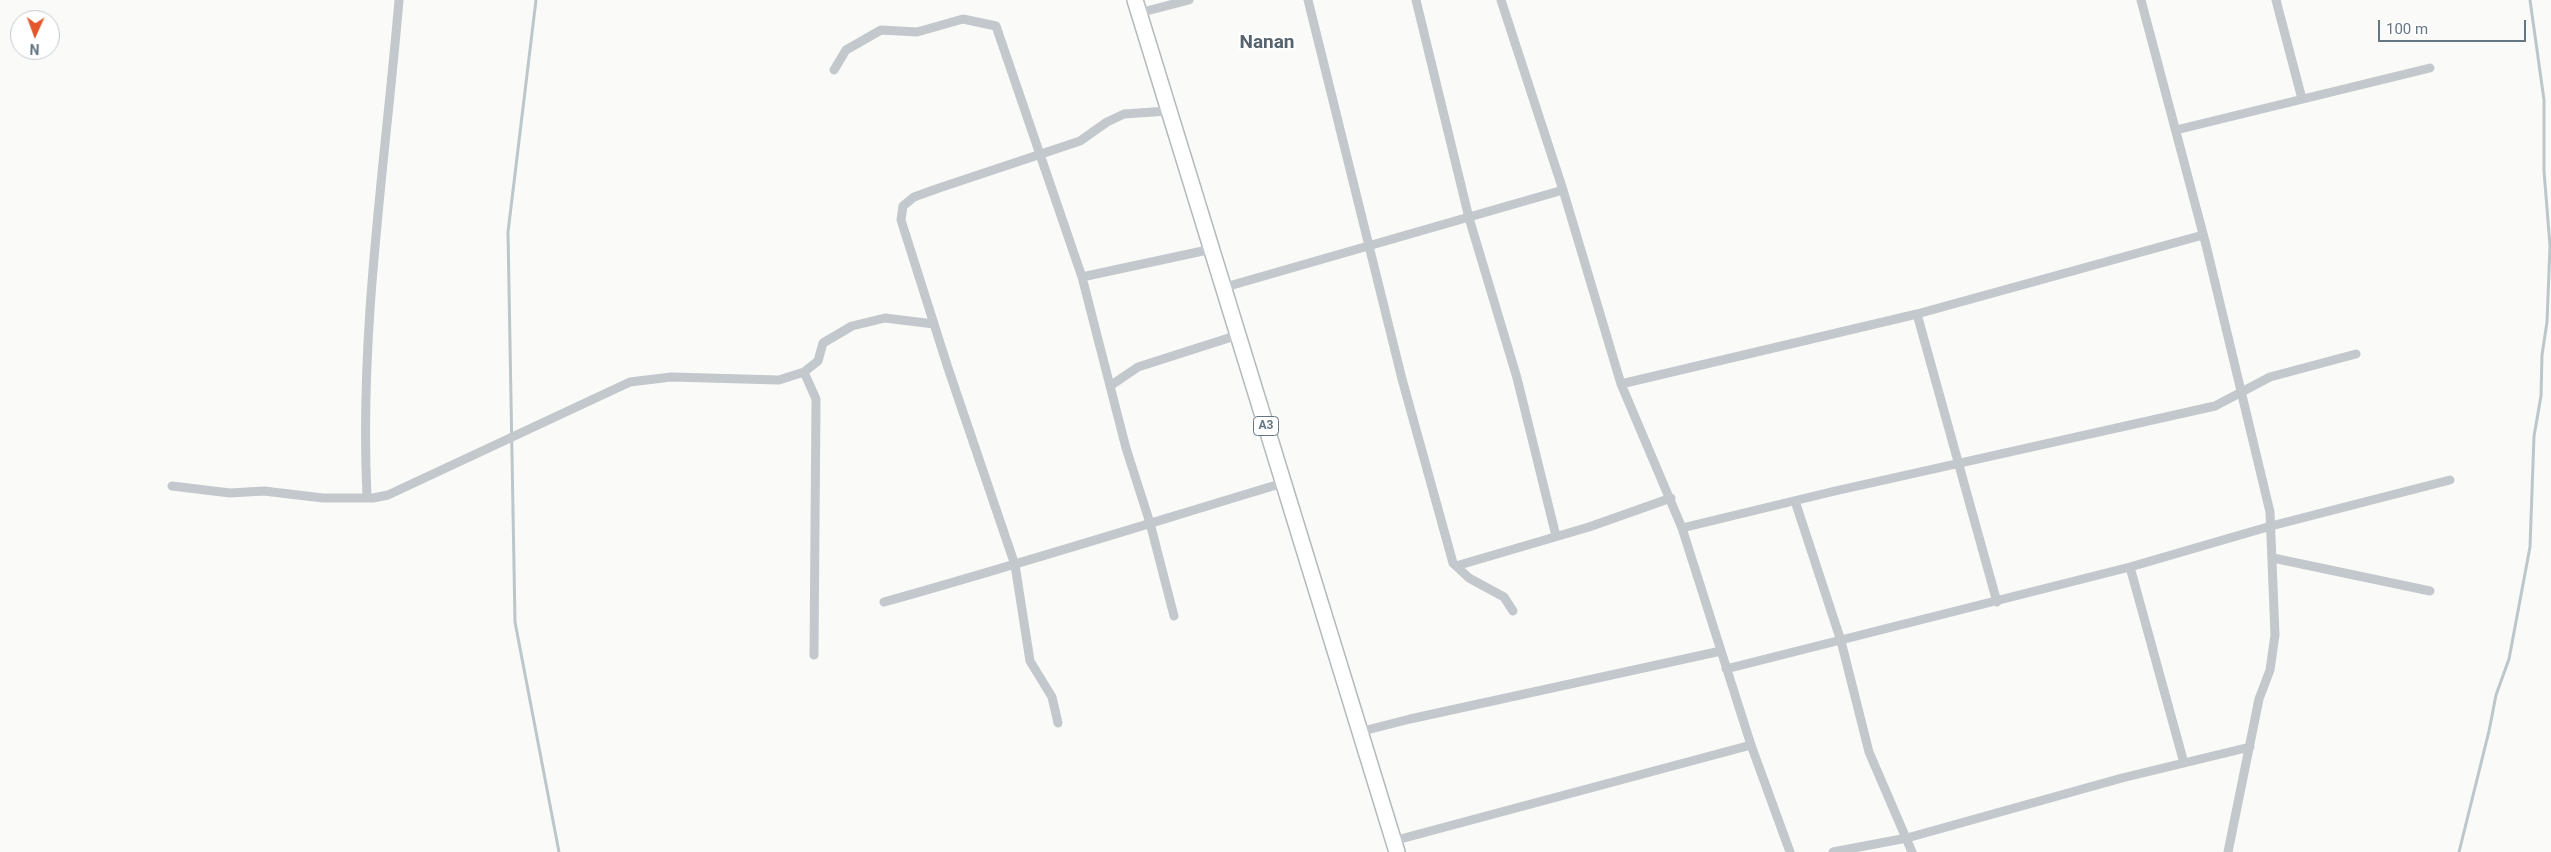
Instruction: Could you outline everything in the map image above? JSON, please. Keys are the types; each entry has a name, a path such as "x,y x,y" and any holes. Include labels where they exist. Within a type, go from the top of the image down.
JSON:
{"highway":[{"name":"A3","path":"1137,6 1222,288 1395,846"}],"street":[{"path":"367,497 364,437 367,354 398,0"},
{"path":"1137,6 1189,0"},
{"path":"1308,0 1402,379 1452,563 1469,578 1504,597 1512,611"},
{"path":"1416,0 1469,218 1517,378 1556,536"},
{"path":"1501,0 1563,190 1621,384 1671,498 1682,528 1751,745 1790,852"},
{"path":"2141,0 2203,235 2270,512 2275,635 2270,670 2259,700 2228,852"},
{"path":"2276,0 2302,99"},
{"path":"834,70 846,50 881,30 917,32 963,19 996,26 1038,154 1082,277 1126,448 1150,523 1174,616"},
{"path":"2176,130 2430,68"},
{"path":"1058,723 1052,697 1030,661 1015,566 901,220 903,206 914,197 1080,141 1107,122 1124,114 1168,111"},
{"path":"1222,288 1563,190"},
{"path":"1621,384 1917,314 2203,235"},
{"path":"1082,277 1212,250"},
{"path":"1917,314 1997,602"},
{"path":"172,486 230,493 264,491 323,498 388,495 630,382 671,377 773,380 804,372 818,361 823,343 852,326 885,318 934,324"},
{"path":"1110,386 1138,367 1238,335"},
{"path":"1682,528 1957,463 2215,406 2270,377 2356,354"},
{"path":"804,372 816,399 814,654"},
{"path":"1726,669 1997,602 2130,567 2271,526 2450,480"},
{"path":"884,602 1015,566 1283,483"},
{"path":"1456,566 1556,536 1671,498"},
{"path":"1795,501 1841,641 1869,752 1912,852"},
{"path":"2273,558 2430,591"},
{"path":"2130,567 2184,763"},
{"path":"1360,732 1410,719 1721,651"},
{"path":"1395,846 1751,745"},
{"path":"1833,852 1907,838 2122,778 2250,747"}],"waterway":[{"path":"536,0 508,232 515,622 559,852"},
{"path":"2459,852 2496,695 2509,659 2530,547 2534,436 2541,396 2542,355 2547,322 2550,246 2544,171 2544,100 2530,0"}],"district":[{"name":"Nanan","path":"1267,43"}]}
